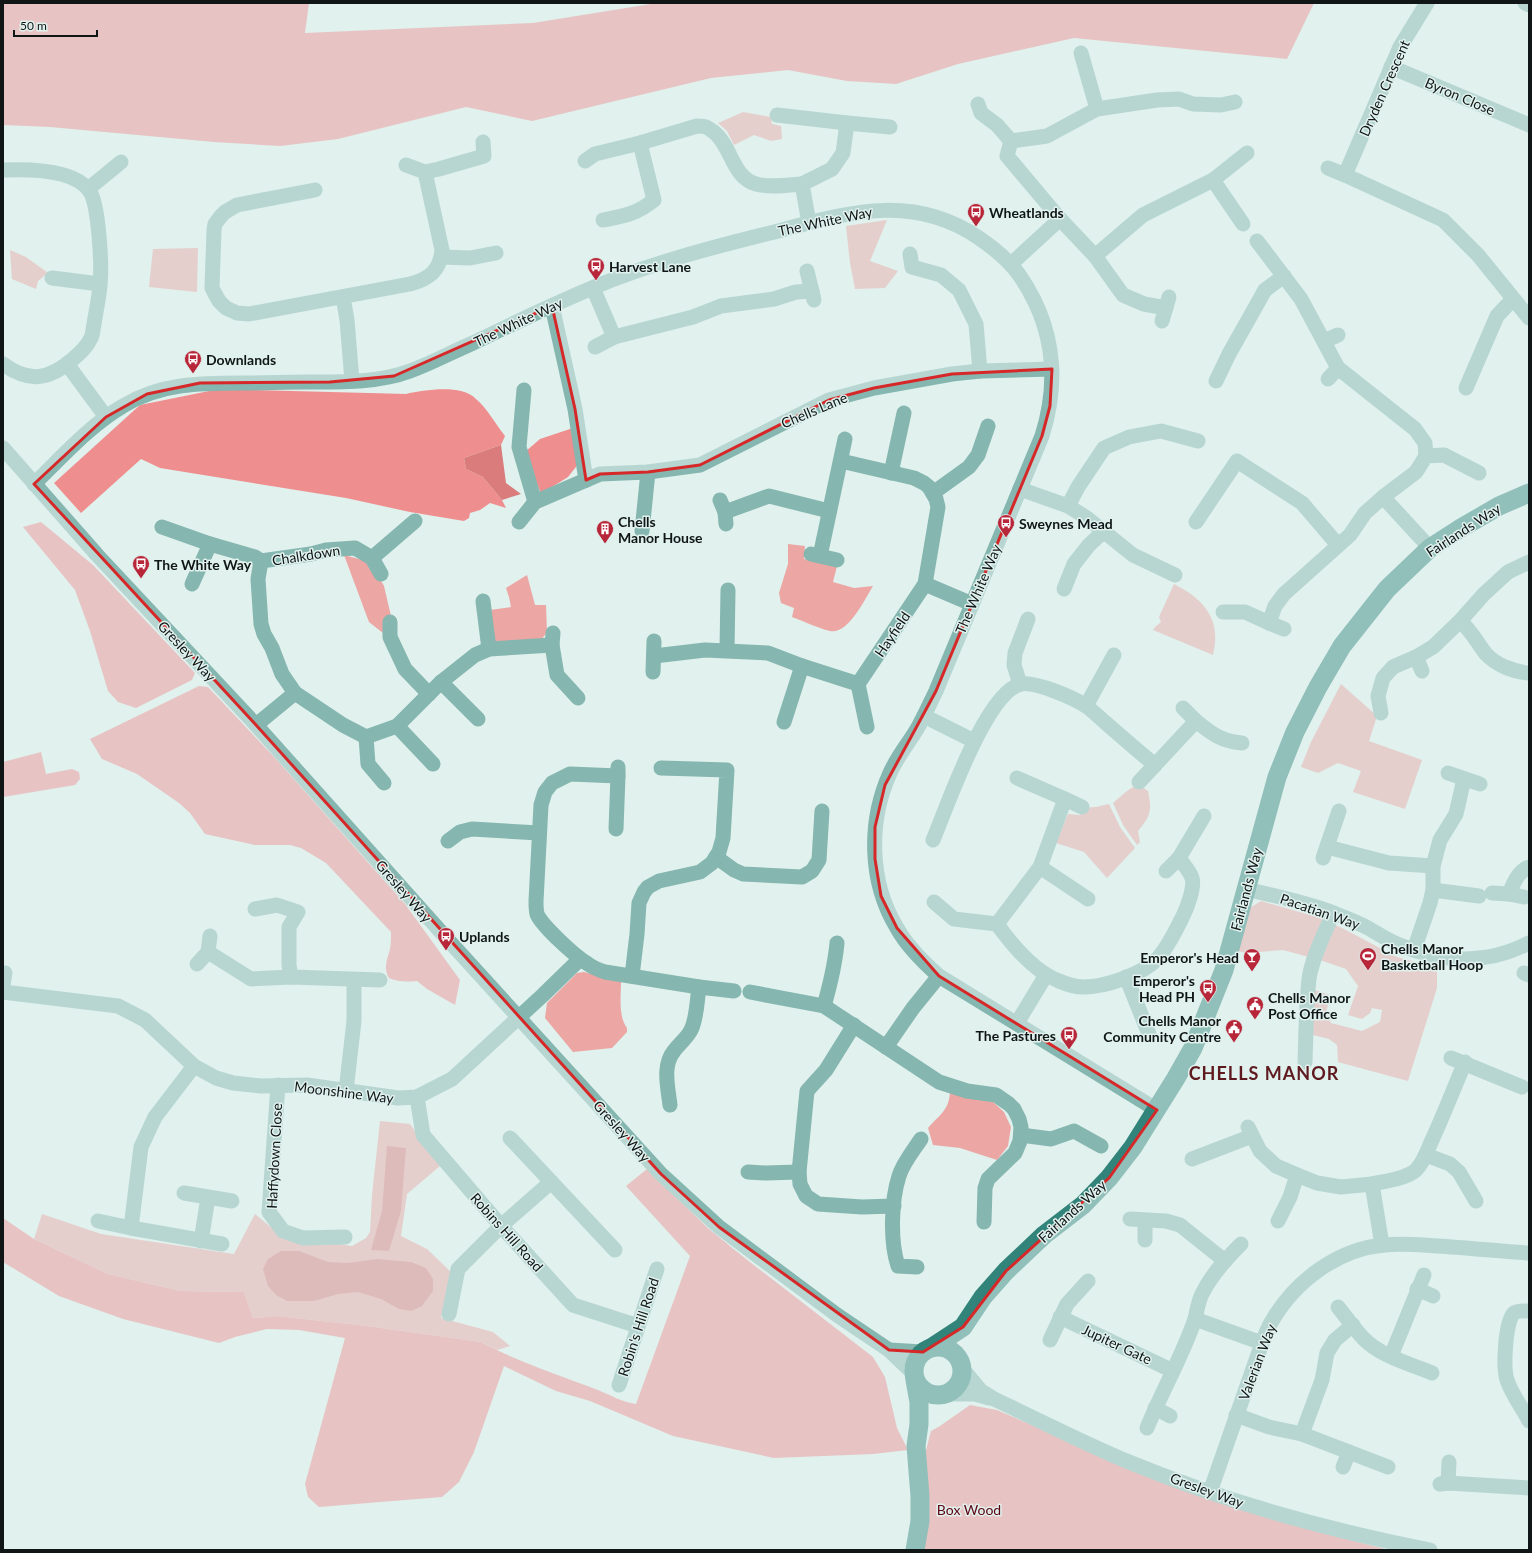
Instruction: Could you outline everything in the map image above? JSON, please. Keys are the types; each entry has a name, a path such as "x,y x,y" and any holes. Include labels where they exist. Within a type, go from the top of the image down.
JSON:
{"main road":[{"name":"Fairlands Way","path":"927,1350 963,1327 983,1297 1006,1271 1044,1235 1083,1205 1109,1178 1157,1110 1196,1041 1224,970 1277,777 1295,732 1318,687 1342,646 1387,589 1430,548 1499,506 1529,492"},
{"name":"Fairlands Way","path":"961,1365 960,1348 963,1327"},
{"path":"915,1550 920,1521 920,1496 916,1446 920,1424 919,1402 914,1377 916,1362 927,1350 946,1348 957,1356 961,1365 961,1381 953,1391 945,1395 926,1413 920,1424"},
{"path":"914,1377 920,1388 929,1394 945,1395"}],"street":[{"name":"Dryden Crescent","path":"1345,175 1400,47 1427,3"},
{"path":"1525,3 1529,5"},
{"path":"1081,53 1097,109"},
{"name":"Byron Close","path":"1391,67 1529,125"},
{"path":"1011,141 1047,136 1097,109 1157,100 1179,99 1193,104 1221,105 1235,102"},
{"path":"978,104 981,113 996,125 1011,141"},
{"path":"776,115 890,127"},
{"path":"585,161 595,154 640,143 697,126 707,127 718,136 731,155 737,170 746,179 756,184 779,186 802,184 832,169 843,153 847,123"},
{"path":"1011,141 1007,156 1060,219 1095,256 1123,295 1144,304 1166,309"},
{"path":"406,165 425,172 484,156 483,142"},
{"path":"603,220 629,215 644,209 654,200 640,143"},
{"path":"1095,256 1143,214 1213,180 1247,153"},
{"path":"88,189 121,162"},
{"path":"1328,168 1443,220 1478,255 1529,318"},
{"path":"3,170 50,171 76,180 88,189 94,199 100,256 100,284 91,338 81,352 52,374 40,378 26,377 3,364"},
{"path":"315,190 243,203 225,212 218,219 214,230 212,288 219,301 226,308 237,313 249,314 410,284 424,280 437,268 442,250 425,172"},
{"path":"1213,180 1243,224"},
{"path":"802,184 809,223"},
{"name":"The White Way","path":"34,484 106,417 141,397 164,389 200,383 352,381 379,379 410,371 552,306 647,266 809,223 863,211 895,210 917,212 949,222 970,232 993,247 1011,264 1033,296 1050,343 1052,390 1047,420 972,604 924,716 898,758 885,785 877,813 874,845 881,896 897,928 921,959 939,976 1157,1110"},
{"path":"1011,264 1060,219"},
{"path":"1257,241 1300,299 1338,368 1416,429 1425,443 1426,456 1416,472 1369,508 1350,535 1284,594 1275,606 1269,623"},
{"path":"441,257 470,258 496,253"},
{"path":"910,254 912,267 941,275 959,290 976,324 980,371"},
{"path":"595,347 614,337 693,317 721,306 774,299 796,292 813,296 807,271"},
{"path":"1216,381 1229,354 1265,290 1284,276"},
{"path":"52,278 100,284"},
{"path":"593,288 614,337"},
{"path":"343,297 347,320 352,381"},
{"path":"1466,388 1497,316 1513,299"},
{"path":"552,306 575,409 586,480"},
{"path":"1324,341 1338,335"},
{"path":"67,364 106,417"},
{"path":"1328,379 1338,368"},
{"name":"Chells Lane","path":"519,522 535,502 600,474 648,472 700,465 829,400 874,388 931,377 980,371 1052,369"},
{"path":"524,390 519,447 535,502"},
{"path":"890,473 904,413"},
{"path":"841,461 914,478 929,487 933,493 969,468 978,455 988,426"},
{"path":"1068,506 1078,487 1104,448 1130,437 1161,431 1198,441"},
{"path":"837,560 815,555 829,511 841,461 844,439"},
{"name":"Gresley Way","path":"3,448 98,556 256,725 518,1018 662,1174 720,1227 830,1310 889,1350 914,1377"},
{"path":"1426,456 1444,455 1478,473"},
{"path":"1196,522 1237,461 1302,504 1338,545"},
{"path":"642,531 648,472"},
{"path":"1020,489 1068,506 1087,518 1133,555 1175,575"},
{"name":"Hayfield","path":"858,684 925,584 938,514 938,507 933,493"},
{"path":"723,512 769,496 829,511"},
{"path":"1383,497 1430,548"},
{"path":"381,574 372,558 404,539 415,521"},
{"name":"Chalkdown","path":"162,527 210,544 255,557 261,561 312,554 326,550 355,548 372,558"},
{"path":"1064,589 1069,562 1103,532"},
{"path":"196,583 210,544"},
{"name":"Chalkdown","path":"261,561 258,579 261,624 282,674 295,694 343,725 366,737"},
{"path":"1381,713 1378,696 1383,678 1393,667 1419,664 1484,594 1508,572 1522,562"},
{"path":"925,584 972,604"},
{"path":"727,650 733,600"},
{"path":"483,601 488,649"},
{"path":"1223,612 1245,612 1284,629"},
{"path":"1020,684 1014,665 1015,653 1028,619"},
{"path":"1460,621 1468,627 1490,658 1497,663 1515,670 1529,673"},
{"path":"390,622 384,639 405,669 429,694"},
{"path":"384,783 368,764 366,737 397,726 418,707 441,682 469,659 488,649 552,639 557,675 578,698"},
{"path":"653,672 654,648 727,650 768,653 802,666 858,684 858,713 867,727"},
{"path":"1086,706 1114,655"},
{"path":"791,714 802,666"},
{"path":"441,682 478,720"},
{"path":"933,840 974,741 999,702 1010,690 1020,684 1039,685 1086,706 1155,766"},
{"path":"256,725 295,694"},
{"path":"1183,708 1211,734 1230,742 1242,743"},
{"path":"924,716 974,741"},
{"path":"1139,782 1196,721"},
{"path":"397,726 433,764"},
{"path":"632,976 640,903 644,892 648,887 659,881 700,872 712,863 722,846 727,770 660,768"},
{"path":"616,829 618,772 570,774 552,783 545,792 542,798 539,833 536,901 537,914 547,928 580,959 596,969 605,972 699,987 734,991"},
{"path":"1448,773 1480,784"},
{"path":"1017,778 1082,807"},
{"path":"1414,950 1430,903 1433,890 1433,866 1440,840 1456,814 1464,779"},
{"path":"997,924 1040,867 1064,799"},
{"path":"716,857 734,870 743,874 802,877 812,871 819,860 822,811"},
{"path":"1339,811 1325,853 1389,863 1433,866"},
{"path":"1166,871 1179,858 1204,816"},
{"path":"448,841 464,830 472,829 539,833"},
{"path":"934,902 954,919 997,924 1021,952 1046,975 1058,981 1080,987 1101,985 1126,977 1148,966 1158,958 1178,926 1189,902 1192,879 1179,858"},
{"path":"1040,867 1088,899"},
{"path":"1508,894 1513,883 1523,869 1529,867"},
{"name":"Pacatian Way","path":"1246,889 1333,912 1366,927 1396,944 1439,958 1472,959 1505,953 1529,943"},
{"path":"1433,890 1485,894 1508,894 1524,897"},
{"path":"255,909 277,904 298,912 289,927 289,965 291,977"},
{"path":"1305,1062 1310,978 1318,950 1333,912"},
{"path":"197,964 208,952 210,936"},
{"path":"824,1006 836,956 837,943"},
{"path":"208,952 252,979 291,977 380,980"},
{"path":"518,1018 580,959"},
{"path":"1017,1023 1046,975"},
{"path":"886,1047 913,1008 939,976"},
{"path":"1126,977 1149,1034"},
{"path":"346,1091 354,1021 354,980"},
{"path":"670,1105 662,1088 668,1061 673,1052 688,1035 692,1027 699,987"},
{"name":"Moonshine Way","path":"3,992 118,1006 145,1020 194,1066 216,1078 233,1084 260,1086 306,1085 398,1098 417,1097 452,1079 518,1018"},
{"path":"750,992 824,1006 940,1082 967,1091 996,1095 1005,1100 1017,1114 1021,1127 1020,1141 1015,1153 988,1179 985,1188 984,1222"},
{"path":"854,1025 826,1070 807,1091 800,1184 806,1196 818,1204 862,1207 894,1206"},
{"path":"1192,1159 1250,1131 1260,1151 1276,1166 1317,1183 1341,1187 1372,1184 1410,1174 1416,1169 1426,1155 1458,1060 1522,1087"},
{"path":"131,1228 141,1147 155,1117 194,1066"},
{"name":"Haffydown Close","path":"278,1085 269,1212 283,1231 303,1238 346,1237"},
{"name":"Robins Hill Road","path":"417,1097 423,1136 501,1226 573,1305 638,1326"},
{"path":"1021,1135 1051,1139 1074,1131 1101,1146"},
{"path":"510,1138 615,1250"},
{"path":"918,1267 898,1266 893,1234 894,1206 899,1176 921,1139"},
{"path":"1426,1155 1450,1164 1459,1172 1476,1201"},
{"path":"748,1172 800,1172"},
{"path":"1278,1221 1290,1197 1297,1175"},
{"path":"449,1314 458,1269 501,1226 551,1182"},
{"path":"1372,1184 1382,1245"},
{"path":"184,1193 232,1201"},
{"path":"201,1241 208,1198"},
{"path":"1145,1240 1137,1220 1166,1221 1180,1225 1225,1261"},
{"path":"98,1221 222,1244"},
{"path":"1147,1428 1155,1408 1183,1353 1202,1295 1225,1261 1241,1244"},
{"name":"Valerian Way","path":"1210,1492 1262,1343 1272,1321 1281,1307 1306,1279 1335,1260 1366,1248 1382,1245 1405,1244 1529,1253"},
{"name":"Robin's Hill Road","path":"619,1386 657,1268"},
{"path":"1391,1356 1417,1289 1424,1275"},
{"path":"1050,1340 1067,1304 1088,1281"},
{"path":"1417,1289 1433,1296"},
{"path":"1338,1306 1368,1342 1391,1356 1432,1373"},
{"path":"1529,1310 1518,1311 1511,1317 1505,1351 1504,1371 1510,1388 1529,1420"},
{"name":"Jupiter Gate","path":"1060,1318 1173,1371"},
{"path":"1195,1319 1262,1343"},
{"path":"1302,1434 1322,1380 1327,1353 1336,1340 1353,1325"},
{"path":"889,1350 927,1350"},
{"name":"Gresley Way","path":"961,1365 981,1391 994,1399 1130,1462 1262,1510 1372,1539 1430,1550"},
{"name":"Gresley Way","path":"945,1395 975,1394 994,1399"},
{"path":"1155,1408 1170,1416"},
{"path":"1236,1415 1269,1427 1302,1434 1388,1467"},
{"path":"1343,1466 1348,1452"},
{"path":"1449,1462 1444,1484 1529,1488"}],"highlighted area":[{"path":"552,306 575,409 586,480 600,474 648,472 700,465 829,400 874,388 952,374 1052,369 1050,406 1042,436 936,691 885,785 875,827 875,859 881,896 897,928 939,976 1157,1110 1109,1178 1006,1271 963,1327 923,1352 889,1350 719,1227 661,1174 256,725 34,484 106,417 147,394 200,383 330,382 394,376"}],"shaded area":[{"path":"743,112 771,117 772,124 781,126 782,139 771,141 754,135 734,145 727,131 718,123"},
{"path":"887,220 870,261 898,271 885,288 855,289 850,263 846,226"},
{"path":"198,248 197,292 149,287 153,249"},
{"path":"10,250 26,257 48,273 38,281 36,289 12,279"},
{"path":"501,445 506,483 521,494 502,500 483,477 466,469 464,458"},
{"path":"788,544 805,546 804,559 837,566 833,582 854,588 873,586 855,615 849,622 837,631 830,631 792,617 794,608 781,603 779,593 788,564"},
{"path":"344,555 370,562 384,586 391,616 383,633 369,622"},
{"path":"527,575 535,605 546,605 547,632 542,639 500,642 495,641 490,610 511,607 506,588"},
{"path":"1174,584 1194,596 1202,604 1213,621 1215,643 1213,655 1153,630 1161,622 1159,617"},
{"path":"1341,684 1377,716 1369,741 1422,760 1405,809 1353,792 1361,771 1338,763 1318,773 1301,767 1311,742"},
{"path":"1138,784 1148,791 1150,808 1146,821 1138,831 1140,842 1137,845 1123,825 1113,803"},
{"path":"1109,804 1120,827 1135,848 1107,878 1084,852 1056,843 1068,814 1080,815 1083,808"},
{"path":"1261,901 1317,917 1342,928 1397,957 1437,968 1437,988 1408,1081 1338,1062 1337,1045 1329,1039 1313,1035 1312,989 1330,995 1326,1013 1331,1023 1362,1031 1380,1022 1382,1010 1372,1008 1370,1013 1362,1019 1348,1015 1358,986 1346,969 1283,950 1246,953 1237,951 1248,909"},
{"path":"584,972 621,982 621,1012 627,1032 612,1048 573,1052 545,1018 547,1003 577,973"},
{"path":"950,1092 993,1102 1004,1112 1011,1127 1008,1146 997,1160 960,1148 933,1145 928,1128 946,1108"},
{"path":"380,1121 410,1124 440,1166 407,1194 401,1236 427,1249 451,1272 441,1318 493,1332 510,1346 497,1350 481,1342 367,1326 277,1316 253,1318 244,1292 181,1291 108,1274 34,1239 42,1214 101,1234 234,1254 255,1214 280,1235 352,1246 366,1238 370,1232 372,1195"},
{"path":"387,1146 406,1148 401,1211 389,1251 371,1250 382,1211"},
{"path":"281,1251 299,1251 328,1262 348,1263 377,1259 411,1262 426,1268 433,1279 433,1291 422,1306 411,1311 399,1309 381,1299 358,1292 338,1294 314,1301 287,1301 276,1295 268,1286 263,1269 268,1259"}],"green space":[{"path":"3,3 309,3 305,33 533,23 657,3 1314,3 1287,59 1074,38 958,64 896,84 847,81 788,70 711,78 532,121 466,107 338,139 280,146 214,142 50,127 3,125"},
{"path":"219,389 406,394 442,389 461,391 469,394 484,407 505,436 501,445 464,458 466,469 483,477 502,500 506,508 490,503 480,510 470,513 469,518 464,521 410,512 346,498 160,468 141,459 81,513 54,483 140,405"},
{"path":"573,428 579,463 568,477 541,494 525,452 540,439"},
{"path":"41,522 93,565 195,673 192,680 136,708 118,702 108,691 90,631 75,590 23,527"},
{"path":"199,686 208,687 277,760 405,904 460,980 455,1005 427,989 417,981 410,982 389,978 386,967 391,932 326,863 301,848 290,845 255,845 205,834 190,813 179,803 137,774 102,759 90,739"},
{"path":"41,752 46,774 72,769 79,772 80,779 75,785 3,797 3,762"},
{"path":"647,1169 709,1229 873,1357 885,1377 897,1428 908,1450 873,1454 774,1458 673,1436 590,1401 556,1391 504,1366 474,1452 459,1482 442,1497 319,1507 308,1497 305,1484 345,1338 299,1330 267,1329 235,1337 219,1343 123,1319 59,1296 3,1262 3,1218 34,1239 108,1274 181,1291 244,1292 253,1318 277,1316 367,1326 481,1342 524,1362 621,1400 636,1404 690,1256 626,1186"},
{"name":"Box Wood","path":"970,1405 997,1410 1048,1432 1323,1533 1389,1550 921,1550 924,1458 931,1431"}],"place":[{"name":"Wheatlands","path":"976,227"},
{"name":"Harvest Lane","path":"596,281"},
{"name":"Downlands","path":"193,374"},
{"name":"Sweynes Mead","path":"1006,538"},
{"name":"Chells Manor House","path":"605,544"},
{"name":"The White Way","path":"141,579"},
{"name":"Uplands","path":"446,951"},
{"name":"Chells Manor Basketball Hoop","path":"1368,971"},
{"name":"Emperor's Head","path":"1252,972"},
{"name":"Emperor's Head PH","path":"1208,1003"},
{"name":"Chells Manor Post Office","path":"1255,1020"},
{"name":"Chells Manor Community Centre","path":"1234,1043"},
{"name":"The Pastures","path":"1069,1050"}],"district":[{"name":"CHELLS MANOR","path":"1264,1073"}]}
